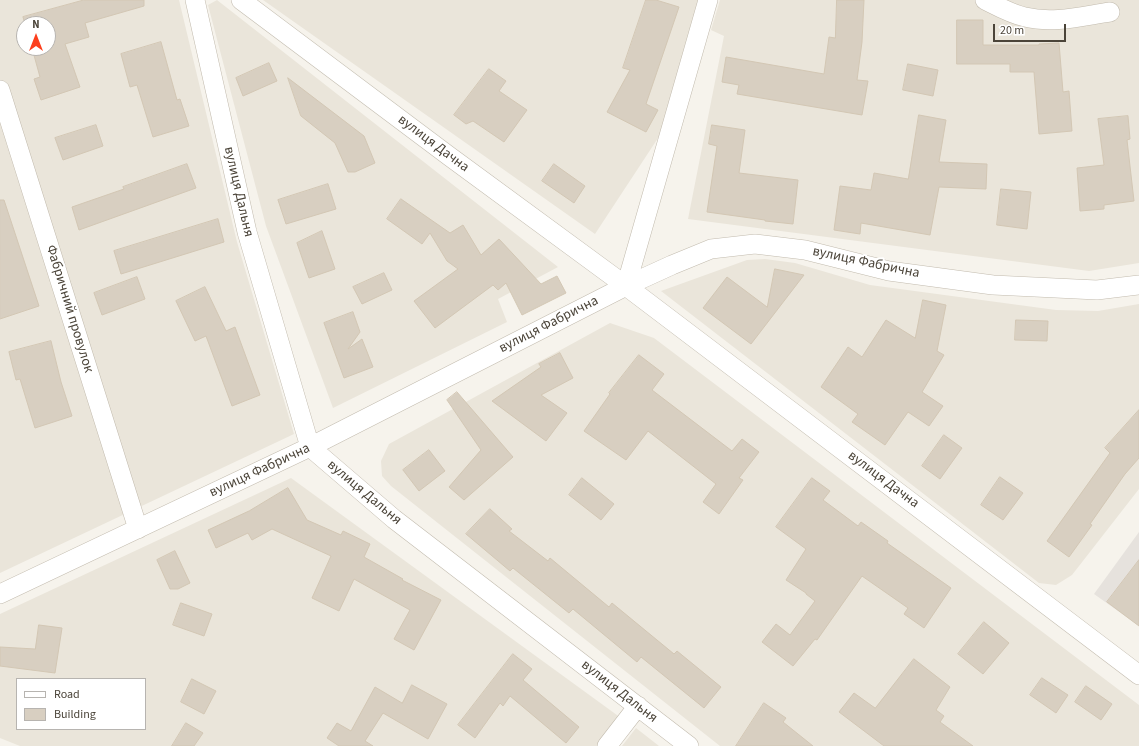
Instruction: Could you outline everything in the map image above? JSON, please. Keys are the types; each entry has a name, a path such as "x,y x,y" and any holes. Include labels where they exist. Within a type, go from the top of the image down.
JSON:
{"street":[{"name":"вулиця Дальня","path":"195,0 247,232 310,447 394,519 689,746"},
{"name":"вулиця Дачна","path":"241,0 626,286 1139,675"},
{"path":"626,286 708,0"},
{"path":"985,0 1000,8 1024,17 1054,20 1110,12"},
{"name":"Фабричний провулок","path":"0,90 138,529"},
{"name":"вулиця Фабрична","path":"0,594 310,447 626,286 711,249 755,244 805,250 889,271 993,285 1096,290 1139,285"},
{"path":"607,746 638,706"}],"shaded area":[{"path":"0,0 179,0 237,242 294,434 0,573"},
{"path":"217,0 558,267 498,299 507,322 333,408 266,226 208,5"},
{"path":"263,0 700,0 662,132 595,234"},
{"path":"720,0 1139,0 1139,263 1089,271 688,219 724,36 711,30"},
{"path":"765,259 795,263 870,285 1056,310 1098,311 1139,304 1139,489 1072,575 1056,585 1039,583 661,291 747,260"},
{"path":"610,323 654,338 1139,705 1139,746 720,746 391,486 382,476 381,461 389,444"},
{"path":"291,478 621,718 598,746 20,746 0,738 0,614"},
{"path":"1139,532 1139,626 1094,594"},
{"path":"636,728 659,746 622,746"}],"building":[{"path":"84,0 144,0 144,6 85,23 89,37 65,44 80,87 41,100 34,79 40,77 34,56 56,56 56,16 27,16"},
{"path":"646,0 656,0 679,7 646,104 658,110 646,132 607,112 630,70 623,68"},
{"path":"837,0 864,0 862,42 857,80 868,81 862,115 737,94 739,85 722,82 726,57 824,74 829,37 835,38"},
{"path":"957,20 983,20 983,45 1039,45 1059,43 1063,92 1069,91 1072,131 1039,134 1034,72 1010,72 1010,64 957,64"},
{"path":"161,42 177,100 180,99 189,126 153,137 137,85 130,87 121,54"},
{"path":"269,63 277,81 243,96 236,78"},
{"path":"908,64 938,70 933,96 903,90"},
{"path":"489,69 506,81 499,91 527,110 504,142 473,121 466,124 454,115"},
{"path":"288,78 364,136 375,163 355,172 348,172 335,143 301,116"},
{"path":"919,115 946,120 939,162 987,164 986,189 939,187 930,235 861,223 860,234 834,230 840,186 871,190 874,173 908,179"},
{"path":"1128,116 1130,139 1127,140 1134,201 1104,205 1104,209 1080,211 1077,168 1104,165 1098,119"},
{"path":"96,125 103,146 63,160 55,138"},
{"path":"712,125 745,130 739,173 798,180 793,224 707,212 717,146 709,144"},
{"path":"187,164 196,188 79,230 72,207 124,189 123,187"},
{"path":"554,164 585,186 574,203 542,181"},
{"path":"328,184 336,209 286,224 278,200"},
{"path":"1001,189 1031,192 1027,229 997,225"},
{"path":"401,199 450,233 463,225 481,255 499,239 541,284 557,276 566,293 522,315 506,283 498,290 493,285 435,328 414,301 458,269 447,261 430,233 422,244 387,219"},
{"path":"0,200 4,200 39,306 0,319"},
{"path":"218,219 224,242 121,274 114,251"},
{"path":"322,231 335,269 309,278 297,243"},
{"path":"775,269 804,275 751,344 703,308 727,277 767,307"},
{"path":"384,273 392,290 362,304 353,287"},
{"path":"137,277 145,299 102,315 94,293"},
{"path":"205,287 226,331 235,327 260,395 232,406 206,336 195,341 176,301"},
{"path":"923,300 946,305 937,351 944,355 922,392 943,406 929,426 908,412 885,445 852,422 858,414 821,387 848,347 862,357 886,320 915,338"},
{"path":"353,312 360,332 348,349 362,339 373,367 344,378 324,323"},
{"path":"1016,320 1048,321 1047,341 1015,340"},
{"path":"51,341 61,382 72,416 35,428 20,379 16,380 9,352"},
{"path":"560,353 573,378 541,395 567,413 546,441 492,401 541,367 539,364"},
{"path":"639,355 664,374 652,390 732,451 742,439 759,452 739,478 743,480 719,514 703,502 716,484 648,431 626,460 584,431 610,394 609,393"},
{"path":"457,392 513,457 464,500 449,487 481,450 447,400"},
{"path":"1139,410 1139,458 1125,474 1069,557 1047,541 1110,453 1105,448"},
{"path":"944,435 962,448 940,479 922,466"},
{"path":"429,450 445,471 419,491 403,470"},
{"path":"1000,477 1023,493 1003,520 981,505"},
{"path":"582,478 614,504 601,520 569,495"},
{"path":"812,478 830,491 823,500 858,526 861,522 888,541 887,543 951,588 924,628 904,614 908,608 862,576 817,640 815,639 793,666 762,642 776,624 790,635 815,601 806,593 786,580 806,549 776,527"},
{"path":"288,488 307,520 341,535 343,531 370,544 364,557 403,579 402,580 441,600 414,650 394,639 410,610 354,579 339,611 312,598 331,556 272,529 252,540 248,533 216,548 208,530 249,511"},
{"path":"490,509 512,529 509,531 548,561 550,558 609,607 612,603 674,654 677,651 721,687 704,708 641,657 637,662 573,609 569,613 513,568 510,571 466,534"},
{"path":"175,551 190,583 178,589 170,589 157,560"},
{"path":"1139,560 1139,626 1107,602"},
{"path":"181,603 212,614 204,636 173,625"},
{"path":"984,622 1009,643 983,674 958,654"},
{"path":"39,625 62,628 55,673 0,666 0,647 35,649"},
{"path":"513,654 532,669 523,680 579,727 566,743 510,696 503,706 500,703 475,738 458,725"},
{"path":"914,659 950,687 936,710 944,716 940,722 973,746 884,746 839,712 854,693 875,708"},
{"path":"1042,678 1068,695 1056,713 1030,695"},
{"path":"192,679 216,691 204,714 181,702"},
{"path":"412,685 447,704 428,739 383,713 365,741 373,746 339,746 327,738 337,723 351,731 375,687 402,703"},
{"path":"1086,686 1112,704 1101,720 1075,702"},
{"path":"764,703 786,718 783,722 813,746 736,746"},
{"path":"186,723 203,733 194,746 172,746"}]}
